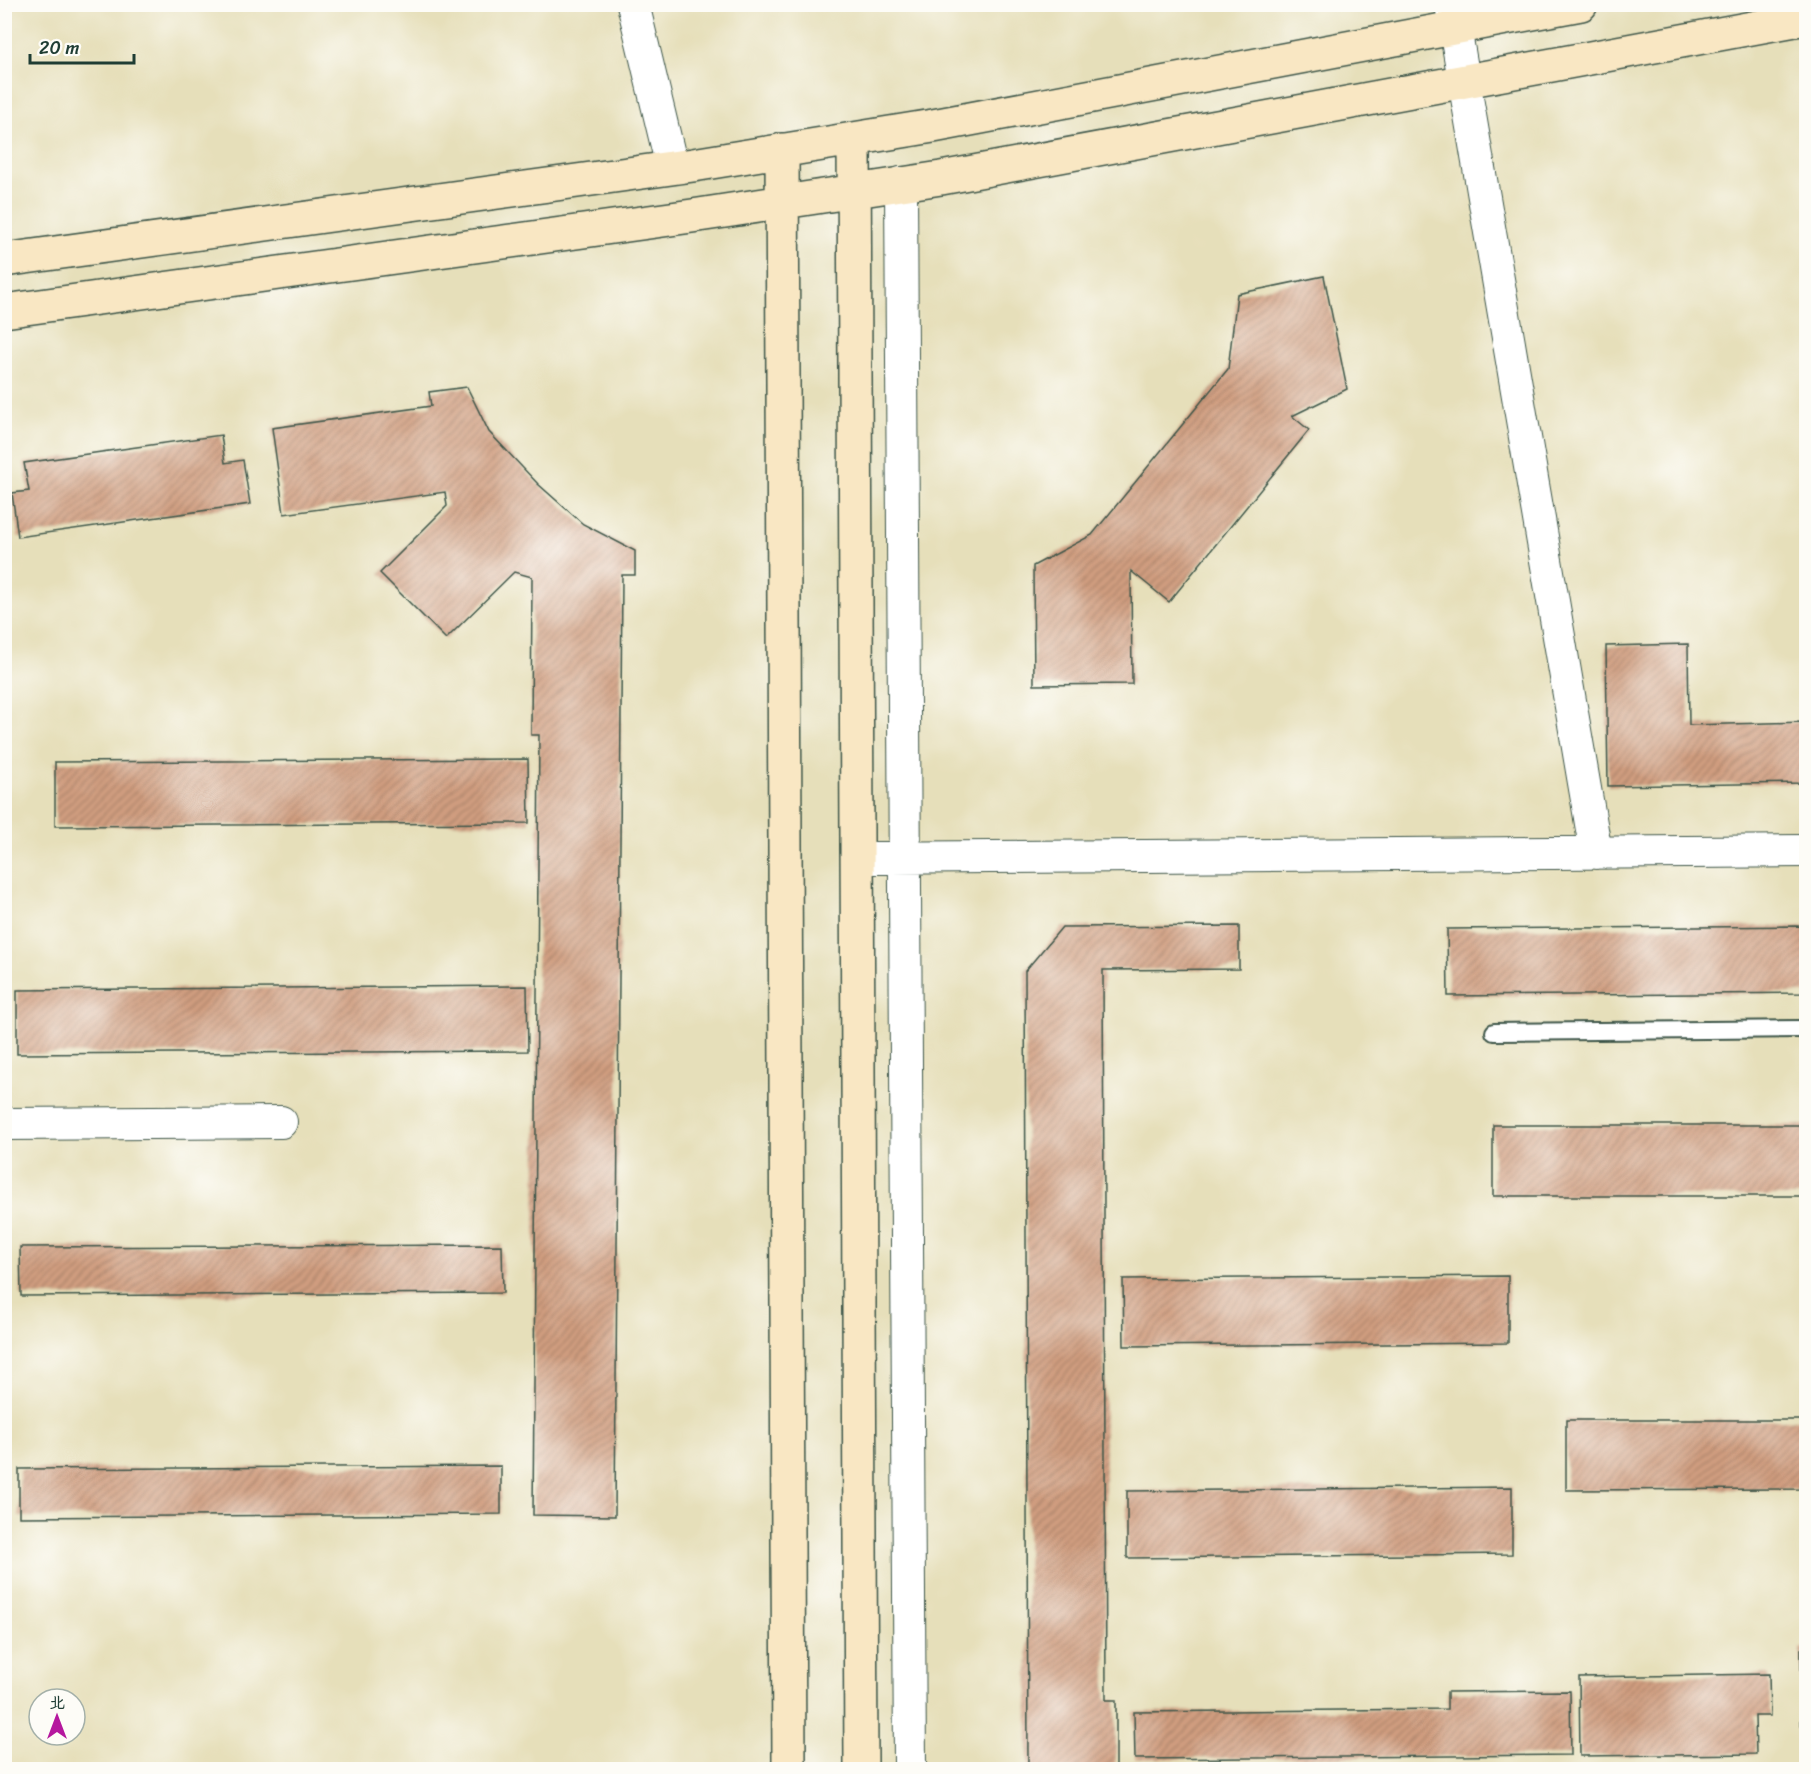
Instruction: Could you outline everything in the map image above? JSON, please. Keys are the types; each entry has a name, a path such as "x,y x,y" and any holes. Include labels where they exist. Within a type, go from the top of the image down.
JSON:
{"main road":[{"path":"4,260 672,167 854,139 945,124 1453,16 1581,4"},
{"path":"4,311 782,202 901,183 1806,18"},
{"path":"854,139 861,1770"},
{"path":"782,150 789,1770"}],"street":[{"path":"633,4 672,167"},
{"path":"1453,16 1596,852"},
{"path":"901,183 910,1770"},
{"path":"857,858 1806,851"},
{"path":"4,1124 281,1122"}],"lane":[{"path":"1494,1032 1806,1029"}],"building":[{"path":"1324,276 1347,389 1292,416 1309,430 1169,602 1131,571 1132,684 1034,685 1033,566 1092,535 1228,369 1237,294"},
{"path":"467,387 489,432 538,484 583,524 635,551 635,575 622,575 615,1516 533,1515 539,735 531,735 532,577 514,572 446,639 380,573 447,506 445,492 284,514 272,428 431,406 429,392"},
{"path":"221,435 225,463 243,460 250,504 18,537 12,493 29,491 24,463"},
{"path":"1688,644 1689,725 1806,722 1806,783 1608,786 1606,646"},
{"path":"528,759 529,823 55,826 55,762"},
{"path":"1239,926 1239,969 1103,970 1106,1700 1116,1700 1116,1770 1028,1770 1025,971 1062,927"},
{"path":"1806,926 1806,993 1448,996 1447,929"},
{"path":"527,986 528,1051 17,1054 17,990"},
{"path":"1493,1125 1806,1125 1806,1196 1493,1196"},
{"path":"502,1245 503,1293 21,1296 20,1247"},
{"path":"1508,1276 1508,1343 1124,1346 1123,1279"},
{"path":"1566,1420 1806,1420 1806,1489 1566,1490"},
{"path":"501,1466 501,1514 19,1517 19,1469"},
{"path":"1512,1487 1512,1554 1127,1558 1127,1491"},
{"path":"1801,1649 1806,1649 1806,1725 1801,1725"},
{"path":"1769,1674 1770,1716 1755,1716 1756,1754 1580,1756 1579,1677"},
{"path":"1570,1691 1571,1755 1135,1759 1134,1712 1447,1709 1447,1692"}]}
